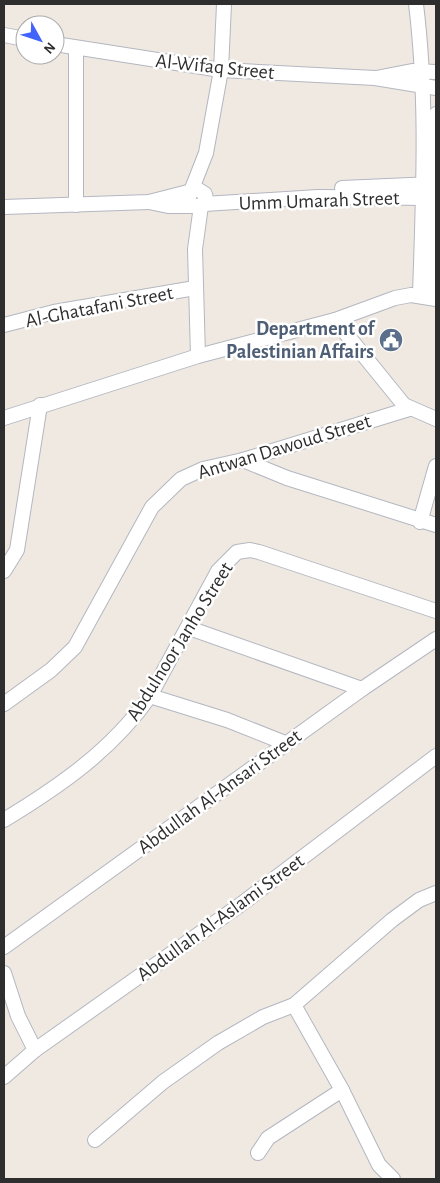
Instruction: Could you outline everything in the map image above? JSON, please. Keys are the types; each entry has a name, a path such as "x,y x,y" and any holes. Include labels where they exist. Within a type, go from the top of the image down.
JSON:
{"street":[{"path":"198,356 194,288 195,249 191,227 198,199 220,70 224,4"},
{"path":"416,4 422,52 433,73 430,87 428,191 429,297"},
{"name":"Al-Wifaq Street","path":"65,46 220,70 375,78 430,87"},
{"path":"76,48 76,205"},
{"name":"Al-Wifaq Street","path":"375,78 394,73 433,73"},
{"path":"429,297 434,249 428,191 436,114"},
{"name":"Umm Umarah Street","path":"4,207 149,202 168,206 198,199 317,193 428,191"},
{"name":"Al-Ghatafani Street","path":"4,325 54,312 194,288"},
{"path":"4,418 198,356 335,320 395,298 429,297"},
{"path":"335,320 389,390 409,409 436,419"},
{"path":"4,571 17,550 40,405"},
{"name":"Antwan Dawoud Street","path":"4,704 51,670 75,647 145,518 152,507 170,488 192,473 243,460 409,409"},
{"path":"243,460 287,478 420,522 436,525"},
{"path":"420,522 436,466"},
{"name":"Abdulnoor Janho Street","path":"4,820 80,770 119,734 150,696 189,628 218,571 237,552 250,550 436,611"},
{"path":"189,628 362,689"},
{"name":"Abdullah Al-Ansari Street","path":"4,948 285,743 436,639"},
{"path":"150,696 227,720 285,743"},
{"name":"Abdullah Al-Aslami Street","path":"4,1077 35,1050 240,905 436,756"},
{"path":"95,1140 163,1082 218,1043 263,1017 294,1005 392,920 419,900 436,893"},
{"path":"4,972 18,1016 35,1050"},
{"path":"294,1005 342,1090 380,1165 393,1179"},
{"path":"258,1153 268,1138 342,1090"}],"place":[{"name":"Department of Palestinian Affairs","path":"391,340"}]}
